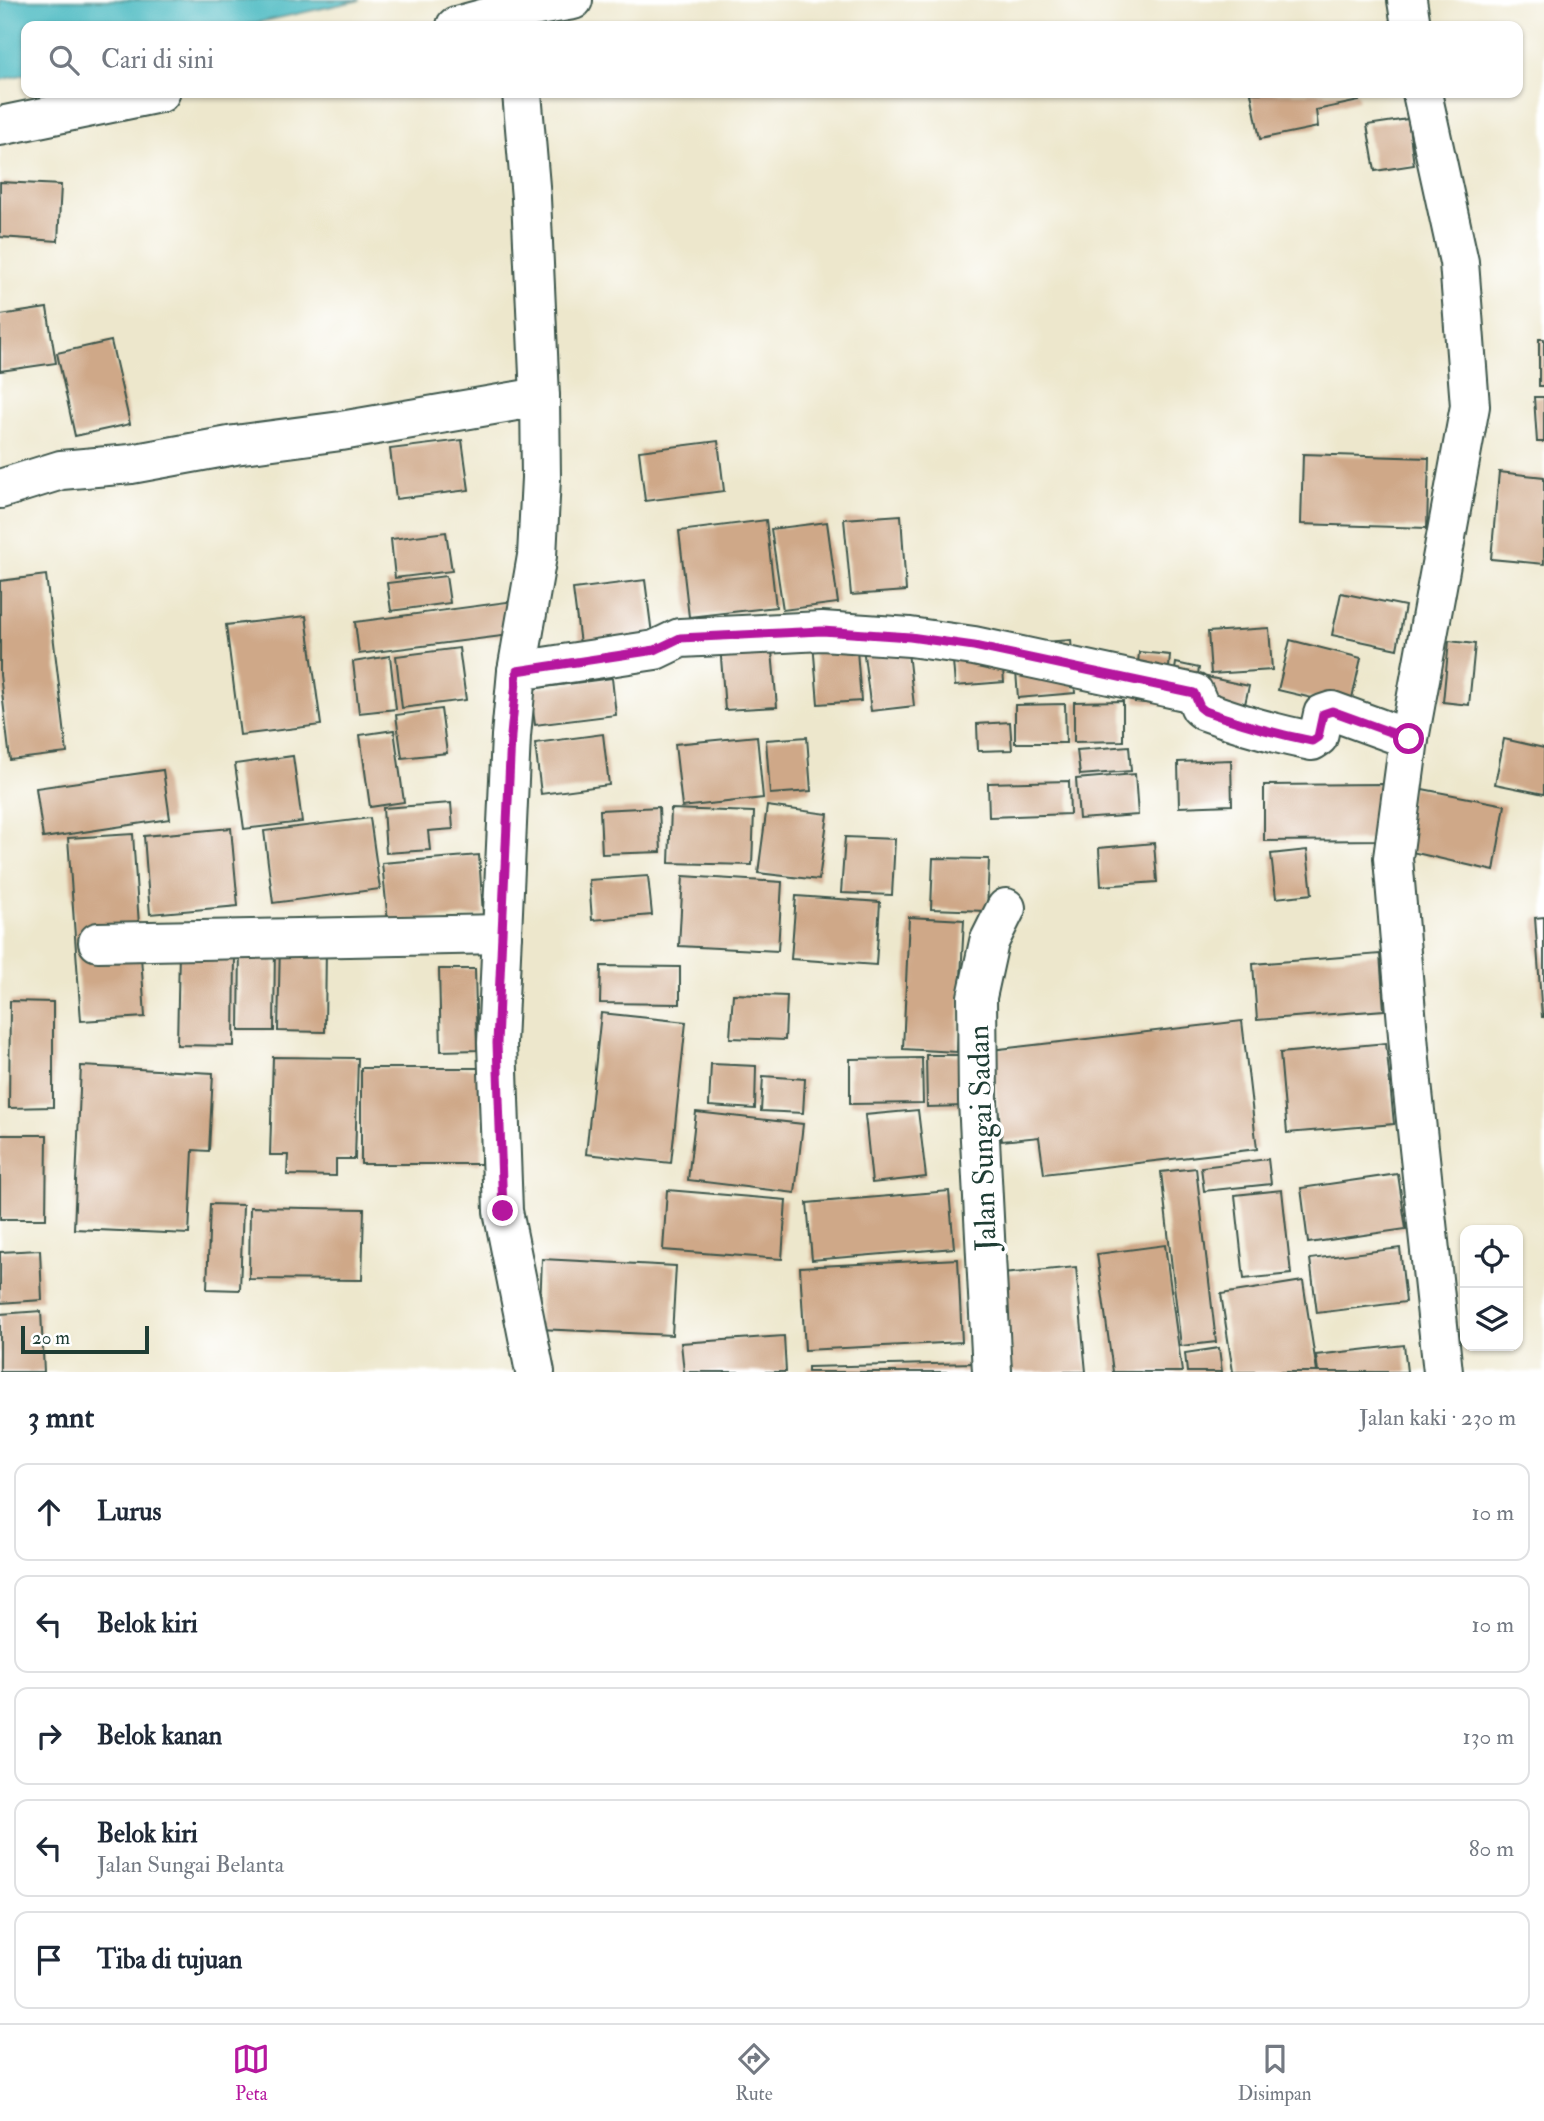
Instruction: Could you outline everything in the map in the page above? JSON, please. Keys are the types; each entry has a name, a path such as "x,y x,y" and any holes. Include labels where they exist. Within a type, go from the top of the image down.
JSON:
{"street":[{"path":"494,21 516,18 573,0"},
{"path":"1407,0 1410,21"},
{"path":"0,126 136,98"},
{"path":"522,98 531,198 541,478 537,556 517,671 511,736 497,1043 503,1211 536,1372"},
{"path":"1423,98 1458,262 1470,406 1409,739 1393,858 1412,1083 1443,1372"},
{"path":"0,489 61,470 131,464 540,397"},
{"path":"517,671 655,650 680,638 822,631 910,637 974,646 1194,693 1200,707 1205,711 1295,738 1312,741 1318,737 1323,714 1332,711 1409,739"},
{"name":"Jalan Sungai Sadan","path":"992,1372 978,1101 977,997 989,942 1006,908"},
{"path":"98,942 502,933"}],"water":[{"path":"0,0 360,0 265,21 21,21 21,75 0,80"}],"building":[{"path":"1252,98 1358,98 1359,101 1316,110 1318,127 1260,139"},
{"path":"1408,119 1414,165 1375,171 1367,125"},
{"path":"0,182 61,185 58,241 0,237"},
{"path":"47,308 56,363 0,371 0,315"},
{"path":"1539,339 1544,339 1544,386 1539,386"},
{"path":"111,341 130,424 75,436 57,353"},
{"path":"1534,397 1544,397 1544,442 1537,442"},
{"path":"462,440 469,490 396,499 390,449"},
{"path":"718,441 724,491 645,501 639,451"},
{"path":"1303,454 1429,458 1427,528 1301,524"},
{"path":"1499,472 1544,477 1544,564 1491,559"},
{"path":"901,515 906,591 851,595 844,519"},
{"path":"766,520 776,607 689,617 679,531"},
{"path":"827,522 838,603 783,610 771,529"},
{"path":"446,532 452,571 395,578 391,539"},
{"path":"46,575 67,753 10,760 0,675 0,581"},
{"path":"446,576 450,603 391,611 387,583"},
{"path":"645,580 652,634 580,644 573,589"},
{"path":"1341,593 1405,606 1397,649 1332,635"},
{"path":"514,601 518,634 359,654 355,622"},
{"path":"306,616 321,725 240,735 226,625"},
{"path":"1269,628 1272,670 1211,674 1208,632"},
{"path":"1000,632 1004,682 955,686 951,636"},
{"path":"906,634 914,706 871,711 862,639"},
{"path":"856,638 861,701 818,704 813,642"},
{"path":"771,640 777,707 725,710 720,644"},
{"path":"1071,640 1075,693 1018,698 1014,644"},
{"path":"1290,640 1361,658 1350,707 1278,690"},
{"path":"1449,641 1475,644 1469,705 1443,702"},
{"path":"459,648 466,700 402,708 396,656"},
{"path":"1139,652 1170,655 1166,705 1135,702"},
{"path":"390,656 396,709 359,713 353,662"},
{"path":"1176,663 1199,668 1194,701 1171,696"},
{"path":"1207,677 1249,686 1238,736 1197,728"},
{"path":"612,678 616,715 535,725 530,689"},
{"path":"1123,701 1123,741 1074,742 1074,702"},
{"path":"1065,704 1066,743 1015,743 1015,705"},
{"path":"441,709 447,753 402,758 396,715"},
{"path":"1010,722 1012,750 978,751 977,724"},
{"path":"394,730 404,802 370,807 360,735"},
{"path":"603,734 609,785 541,794 535,743"},
{"path":"757,736 763,798 682,807 675,744"},
{"path":"807,737 811,791 770,794 766,740"},
{"path":"1504,739 1544,748 1544,794 1495,784"},
{"path":"1129,746 1131,771 1080,775 1077,750"},
{"path":"293,756 302,822 244,829 235,764"},
{"path":"1231,760 1232,805 1179,807 1178,762"},
{"path":"163,770 170,819 43,838 36,788"},
{"path":"1135,774 1138,815 1079,819 1076,779"},
{"path":"1069,781 1070,814 989,817 988,783"},
{"path":"1383,784 1384,840 1264,841 1264,785"},
{"path":"1412,787 1505,805 1494,871 1399,849"},
{"path":"451,803 453,829 428,831 430,850 386,853 383,808"},
{"path":"767,806 828,814 819,880 758,873"},
{"path":"659,807 661,852 602,854 600,810"},
{"path":"671,809 754,812 752,865 669,863"},
{"path":"370,818 380,889 273,903 264,831"},
{"path":"231,828 238,906 150,914 144,836"},
{"path":"133,834 145,1017 81,1021 68,838"},
{"path":"845,837 895,839 892,895 841,893"},
{"path":"1154,843 1157,882 1101,886 1099,848"},
{"path":"1307,850 1312,894 1276,898 1271,854"},
{"path":"479,855 483,915 388,922 382,863"},
{"path":"933,858 989,859 987,911 931,909"},
{"path":"648,876 652,915 592,920 589,880"},
{"path":"683,876 782,882 778,951 679,946"},
{"path":"796,896 880,902 876,965 791,959"},
{"path":"909,917 964,920 957,1052 903,1049"},
{"path":"1544,917 1544,1017 1542,1017 1535,918"},
{"path":"240,945 275,946 274,1031 239,1031"},
{"path":"280,945 326,946 325,1032 278,1031"},
{"path":"179,952 235,953 234,1046 177,1045"},
{"path":"1380,954 1384,1010 1257,1020 1253,964"},
{"path":"601,966 680,967 680,1004 600,1003"},
{"path":"439,969 475,969 477,1050 441,1051"},
{"path":"733,994 787,996 785,1040 730,1038"},
{"path":"10,1001 53,1002 53,1107 9,1108"},
{"path":"601,1013 686,1022 671,1163 586,1154"},
{"path":"1242,1021 1257,1149 1044,1174 1039,1137 1002,1141 991,1050"},
{"path":"1386,1043 1394,1124 1287,1133 1280,1053"},
{"path":"926,1055 966,1055 966,1106 927,1107"},
{"path":"273,1057 358,1058 355,1159 336,1159 336,1176 287,1175 288,1155 270,1155"},
{"path":"922,1058 923,1103 850,1104 850,1059"},
{"path":"711,1064 756,1066 755,1109 709,1106"},
{"path":"81,1066 213,1073 209,1151 193,1150 189,1234 74,1229"},
{"path":"361,1068 481,1068 481,1164 361,1164"},
{"path":"763,1076 805,1079 803,1113 761,1111"},
{"path":"918,1110 926,1177 872,1183 865,1115"},
{"path":"696,1112 803,1124 795,1193 688,1180"},
{"path":"0,1135 47,1135 46,1219 0,1219"},
{"path":"1268,1159 1271,1184 1204,1191 1201,1167"},
{"path":"1196,1168 1216,1342 1181,1346 1161,1172"},
{"path":"1398,1174 1406,1229 1308,1243 1301,1188"},
{"path":"667,1190 786,1200 782,1259 663,1250"},
{"path":"1282,1190 1291,1274 1244,1279 1235,1195"},
{"path":"949,1191 954,1248 812,1260 807,1203"},
{"path":"210,1204 243,1205 240,1290 207,1289"},
{"path":"250,1207 364,1209 362,1280 249,1279"},
{"path":"1165,1245 1182,1372 1113,1372 1097,1254"},
{"path":"1400,1248 1406,1302 1317,1313 1310,1259"},
{"path":"40,1250 42,1300 0,1303 0,1252"},
{"path":"542,1259 676,1266 672,1335 539,1329"},
{"path":"958,1259 962,1342 805,1350 800,1267"},
{"path":"1076,1267 1086,1372 1012,1372 1002,1274"},
{"path":"1303,1281 1317,1372 1233,1372 1221,1294"},
{"path":"41,1311 44,1372 0,1372 0,1314"},
{"path":"784,1336 786,1372 684,1372 681,1343"},
{"path":"1404,1345 1407,1372 1318,1372 1316,1355"},
{"path":"1219,1348 1222,1372 1187,1372 1185,1353"},
{"path":"973,1363 973,1372 808,1372 808,1367"}],"route":[{"path":"503,1211 497,1043 511,736 517,671 655,650 680,638 822,631 910,637 974,646 1194,693 1200,707 1205,711 1295,738 1312,741 1318,737 1323,714 1332,711 1409,739"}]}
